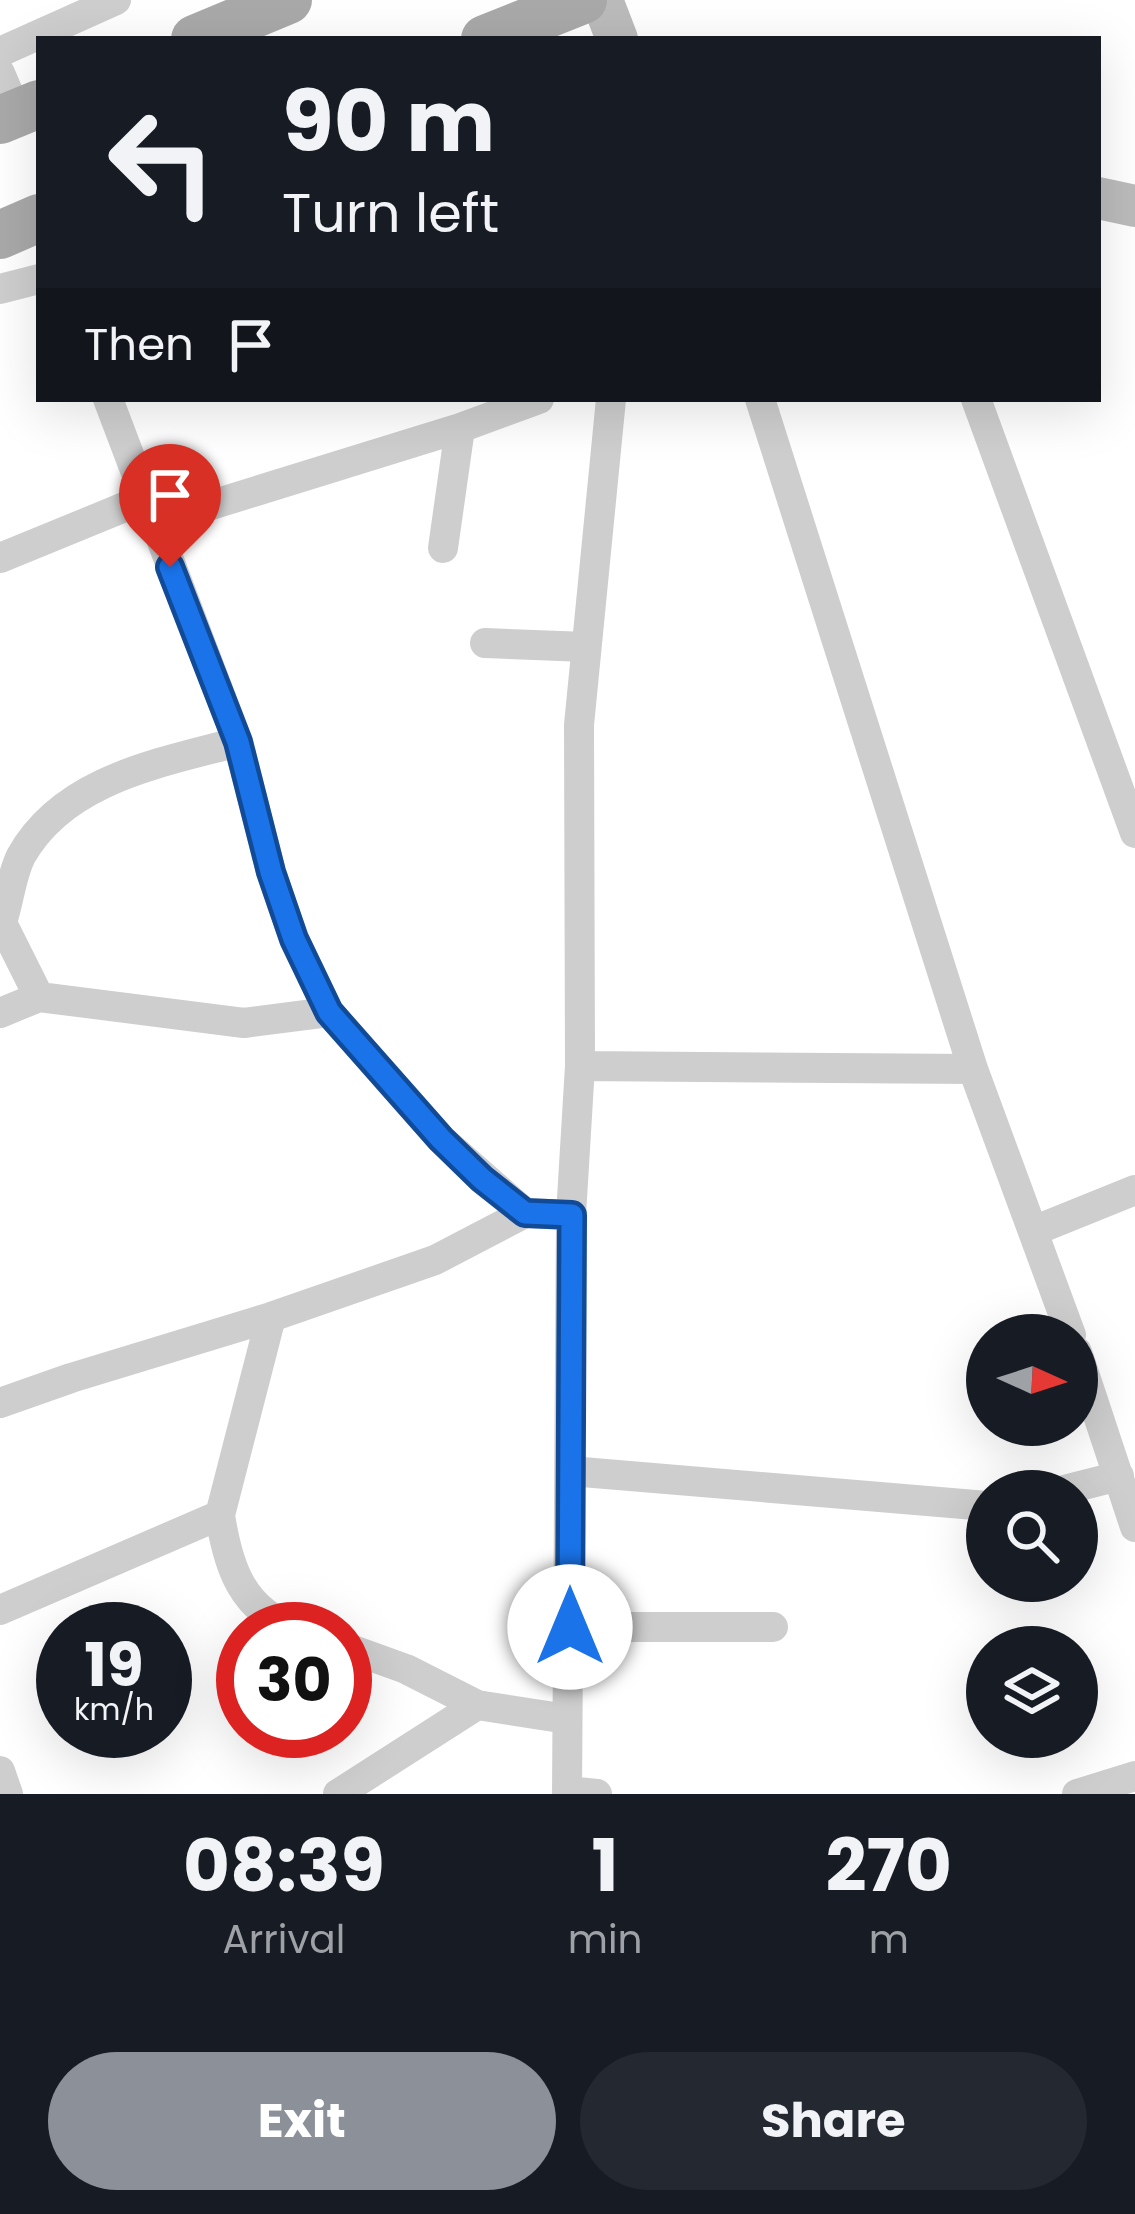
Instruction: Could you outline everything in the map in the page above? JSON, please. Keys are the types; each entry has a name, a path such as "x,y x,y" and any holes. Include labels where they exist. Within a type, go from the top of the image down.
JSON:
{"main road":[{"path":"202,36 288,0"},
{"path":"493,36 583,0"},
{"path":"602,0 616,36"},
{"path":"1101,199 1135,206"},
{"path":"0,235 36,219"}],"street":[{"path":"0,52 116,0"},
{"path":"0,290 36,280"},
{"path":"109,402 238,742 271,872 294,939 329,1012 441,1139 525,1213"},
{"path":"0,558 148,511 460,428 531,402"},
{"path":"577,1793 567,1720 572,1215 580,1066 579,725 611,402"},
{"path":"761,402 973,1069 1064,1314"},
{"path":"977,402 1135,832"},
{"path":"443,548 460,428"},
{"path":"485,643 586,647"},
{"path":"40,997 1,922 19,861 35,835 99,784 238,742"},
{"path":"0,1013 40,997 244,1023 329,1012"},
{"path":"580,1066 973,1069"},
{"path":"1036,1230 1135,1190"},
{"path":"0,1403 271,1318 435,1260 525,1213 572,1215"},
{"path":"256,1602 239,1587 227,1558 220,1515 271,1318"},
{"path":"1098,1414 1135,1527"},
{"path":"570,1471 966,1504"},
{"path":"1098,1481 1119,1476"},
{"path":"0,1610 220,1515"},
{"path":"570,1627 773,1627"},
{"path":"372,1657 477,1705 567,1720"},
{"path":"338,1794 477,1705"},
{"path":"0,1771 8,1794"},
{"path":"1077,1794 1135,1776"}],"route":[{"path":"170,567 238,742 271,872 294,939 329,1012 482,1179 525,1213 572,1215 570,1627"}]}
